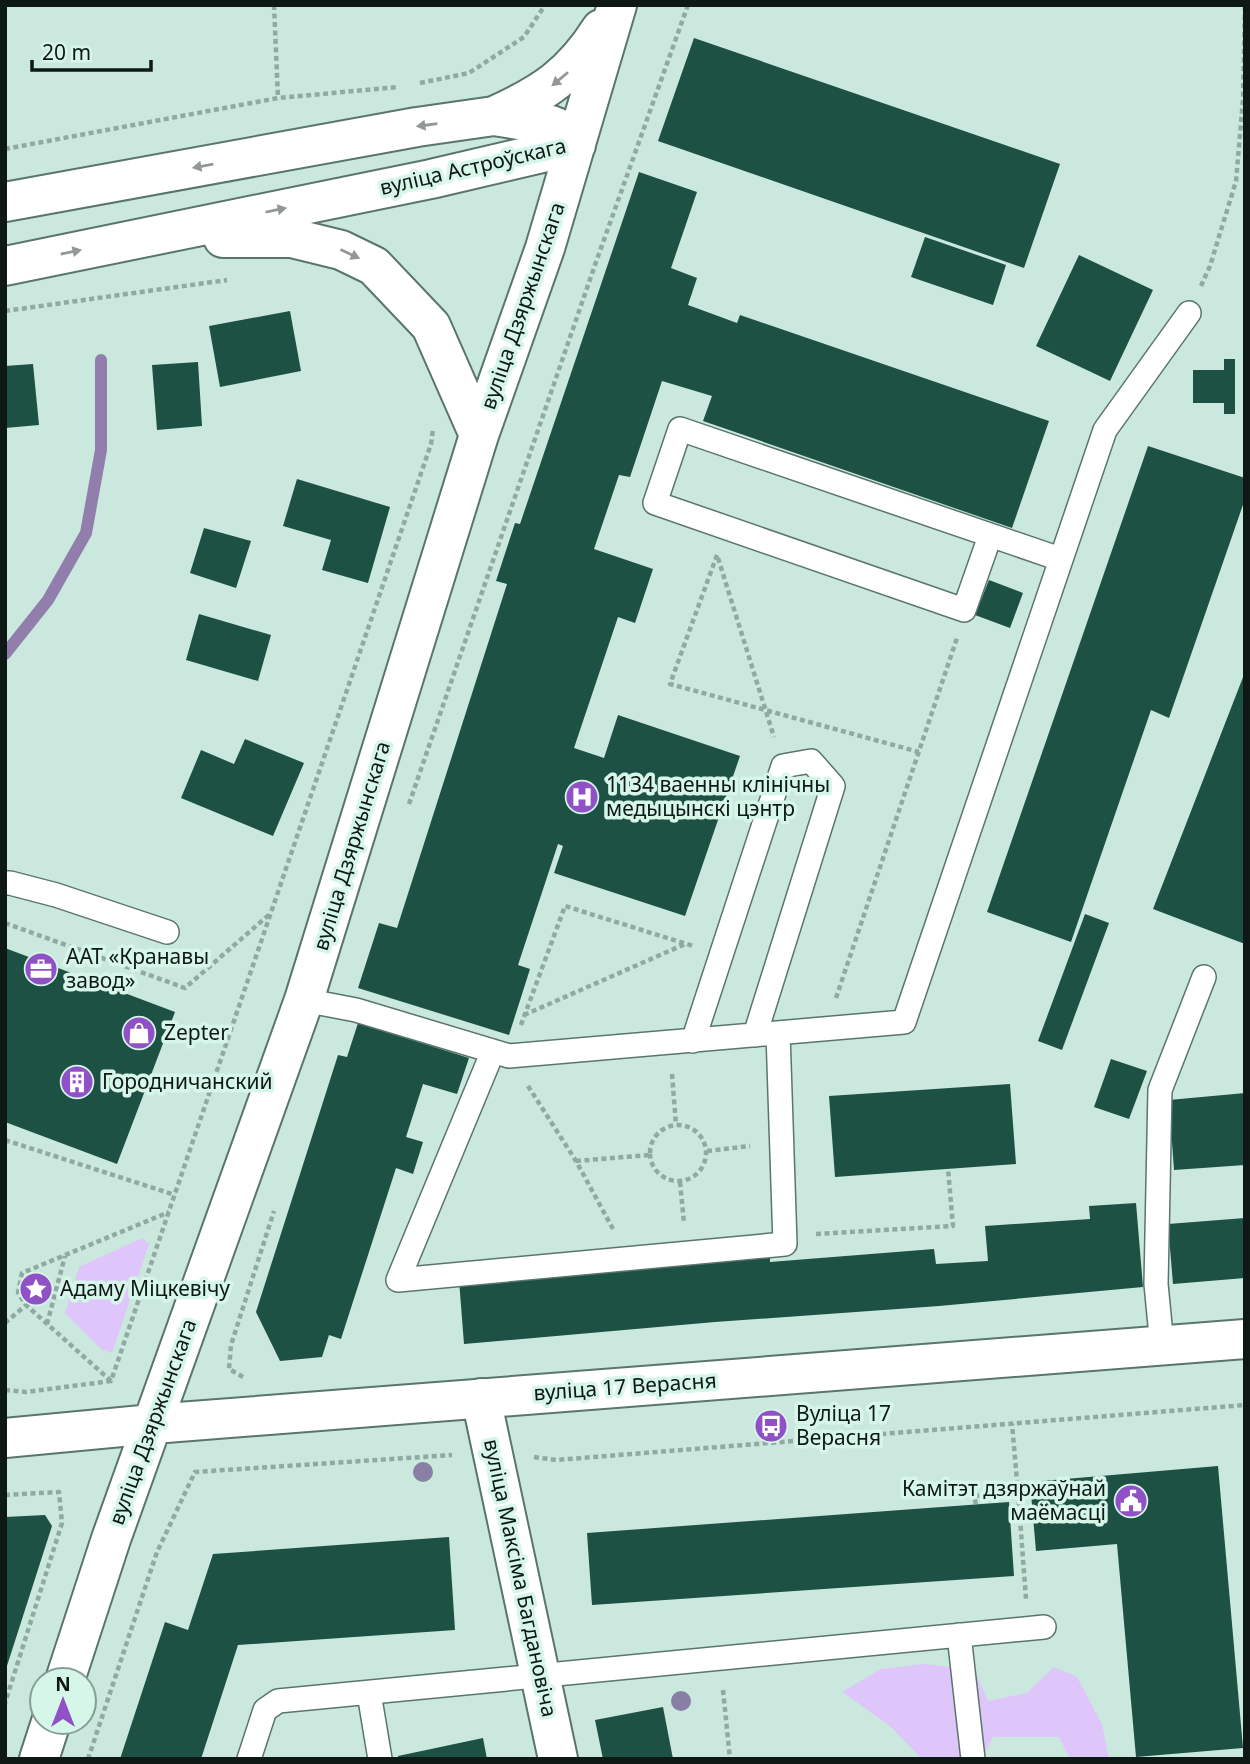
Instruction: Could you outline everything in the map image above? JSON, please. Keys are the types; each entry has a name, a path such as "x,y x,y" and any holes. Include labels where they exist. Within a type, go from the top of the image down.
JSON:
{"main road":[{"path":"494,116 549,88 569,71 585,54 617,5"},
{"name":"вуліца Дзяржынскага","path":"70,1666 111,1539 304,1000 479,435 544,248 617,5"},
{"name":"вуліца Астроўскага","path":"5,202 417,127 494,116 551,125 563,130 576,145 431,179 5,266"},
{"path":"137,238 292,238 341,250 374,266 431,327 479,435"},
{"name":"вуліца 17 Верасня","path":"5,1438 153,1424 1245,1339"},
{"name":"вуліца Максіма Багдановіча","path":"481,1398 558,1759"},
{"path":"39,1759 46,1736"}],"lane":[{"path":"304,1000 356,1010 501,1054 693,1041 904,1022 1105,430 1189,313"},
{"path":"990,536 964,610 655,503 680,429 1060,559"},
{"path":"693,1041 783,766 811,761 833,786 754,1035"},
{"path":"5,883 56,895 167,932"},
{"path":"1162,1346 1156,1284 1160,1090 1203,976"},
{"path":"501,1054 398,1280 785,1244 778,1033"},
{"path":"249,1759 265,1710 278,1701 1036,1628"},
{"path":"959,1635 973,1759"},
{"path":"369,1693 380,1759"}],"path":[{"path":"274,5 278,98"},
{"path":"419,84 469,73 524,37 545,5"},
{"path":"407,811 587,288 688,5"},
{"path":"1189,313 1210,266 1236,181 1243,100 1245,5"},
{"path":"5,149 278,98 406,86"},
{"path":"5,311 240,278"},
{"path":"111,1381 431,444 433,422"},
{"path":"717,554 730,558"},
{"path":"717,554 670,684 919,752"},
{"path":"717,554 783,766"},
{"path":"825,1029 960,630"},
{"path":"619,1239 576,1161 501,1054 524,1015 565,906 722,955"},
{"path":"5,923 185,988 271,912"},
{"path":"524,1015 686,944"},
{"path":"670,1042 676,1125"},
{"path":"676,1125 693,1129 700,1135 707,1151 697,1175 680,1182 663,1178 651,1164 649,1155 654,1138 667,1127 676,1125"},
{"path":"5,1140 175,1195"},
{"path":"576,1161 649,1155"},
{"path":"785,1236 953,1226 948,1169"},
{"path":"680,1182 685,1234"},
{"path":"247,1379 229,1369 231,1345 277,1202"},
{"path":"111,1381 26,1305 18,1293 22,1273 170,1211"},
{"path":"47,1324 65,1256"},
{"path":"5,1323 26,1305"},
{"path":"5,1390 26,1392 111,1381"},
{"path":"88,1759 158,1552 195,1472 494,1452 556,1460 1245,1405"},
{"path":"1012,1424 1036,1628"},
{"path":"5,1495 59,1492 62,1523 5,1703"},
{"path":"976,1504 974,1496 1018,1492"},
{"path":"720,1658 730,1759"}],"shaded area":[{"path":"142,1238 149,1244 112,1353 102,1350 65,1313 79,1267"},
{"path":"923,1664 974,1669 988,1701 1027,1693 1054,1667 1077,1677 1102,1724 1109,1759 1070,1759 1059,1737 993,1737 982,1759 922,1759 890,1726 842,1692 881,1669"}],"building":[{"path":"694,38 1060,164 1024,268 658,141"},
{"path":"639,172 697,192 671,268 697,278 688,305 737,323 740,315 1049,421 1012,528 703,421 712,396 662,381 630,477 619,475 594,549 653,569 635,623 618,617 574,748 604,758 618,715 740,756 685,916 554,873 563,846 558,844 518,965 530,969 509,1035 358,988 379,923 397,928 507,584 496,581 515,523 520,524"},
{"path":"925,237 1006,265 993,305 911,277"},
{"path":"1079,255 1153,290 1110,381 1036,346"},
{"path":"290,311 301,371 220,387 209,326"},
{"path":"1224,359 1235,359 1235,414 1224,414 1224,403 1193,403 1193,370 1224,370"},
{"path":"198,362 202,426 157,430 152,365"},
{"path":"33,364 39,425 5,428 5,366"},
{"path":"1148,446 1245,478 1245,499 1169,718 1151,710 1071,942 987,912"},
{"path":"297,479 390,507 368,583 322,570 331,540 283,526"},
{"path":"204,528 251,541 236,588 190,573"},
{"path":"989,580 1023,593 1010,628 975,615"},
{"path":"199,614 271,635 258,681 186,660"},
{"path":"1245,672 1245,944 1153,909"},
{"path":"245,739 304,763 273,836 181,798 201,750 234,764"},
{"path":"1085,914 1109,923 1062,1050 1038,1041"},
{"name":"Городничанский","path":"5,948 175,1012 117,1164 5,1122"},
{"path":"358,1023 469,1058 457,1094 423,1084 406,1137 423,1142 413,1174 396,1168 341,1339 329,1335 322,1357 280,1361 256,1312 338,1055 347,1057"},
{"path":"1111,1059 1147,1071 1129,1119 1094,1107"},
{"path":"1010,1084 1016,1164 835,1177 829,1096"},
{"path":"1245,1093 1245,1165 1174,1170 1169,1100"},
{"path":"1136,1203 1143,1287 464,1344 459,1280 770,1254 770,1262 934,1249 936,1264 988,1261 985,1226 1090,1219 1089,1206"},
{"path":"1245,1218 1245,1278 1173,1284 1168,1224"},
{"path":"1218,1466 1243,1748 1136,1757 1117,1544 1036,1551 1030,1482"},
{"path":"1009,1502 1014,1576 592,1605 587,1533"},
{"path":"45,1515 52,1526 5,1672 5,1517"},
{"path":"449,1537 455,1630 238,1645 201,1759 120,1759 165,1622 188,1630 213,1554"},
{"path":"663,1707 673,1759 603,1759 595,1720"},
{"path":"483,1738 487,1759 399,1759 398,1756"}],"waterway":[{"path":"5,654 48,600 86,533 101,450 101,360"}],"place":[{"name":"1134 ваенны клінічны медыцынскі цэнтр","path":"582,797"},
{"name":"ААТ «Кранавы завод»","path":"41,969"},
{"name":"Zepter","path":"139,1033"},
{"name":"Городничанский","path":"77,1082"},
{"name":"Адаму Міцкевічу","path":"36,1289"},
{"name":"Вуліца 17 Верасня","path":"771,1426"},
{"name":"Камітэт дзяржаўнай маёмасці","path":"1131,1501"}]}
